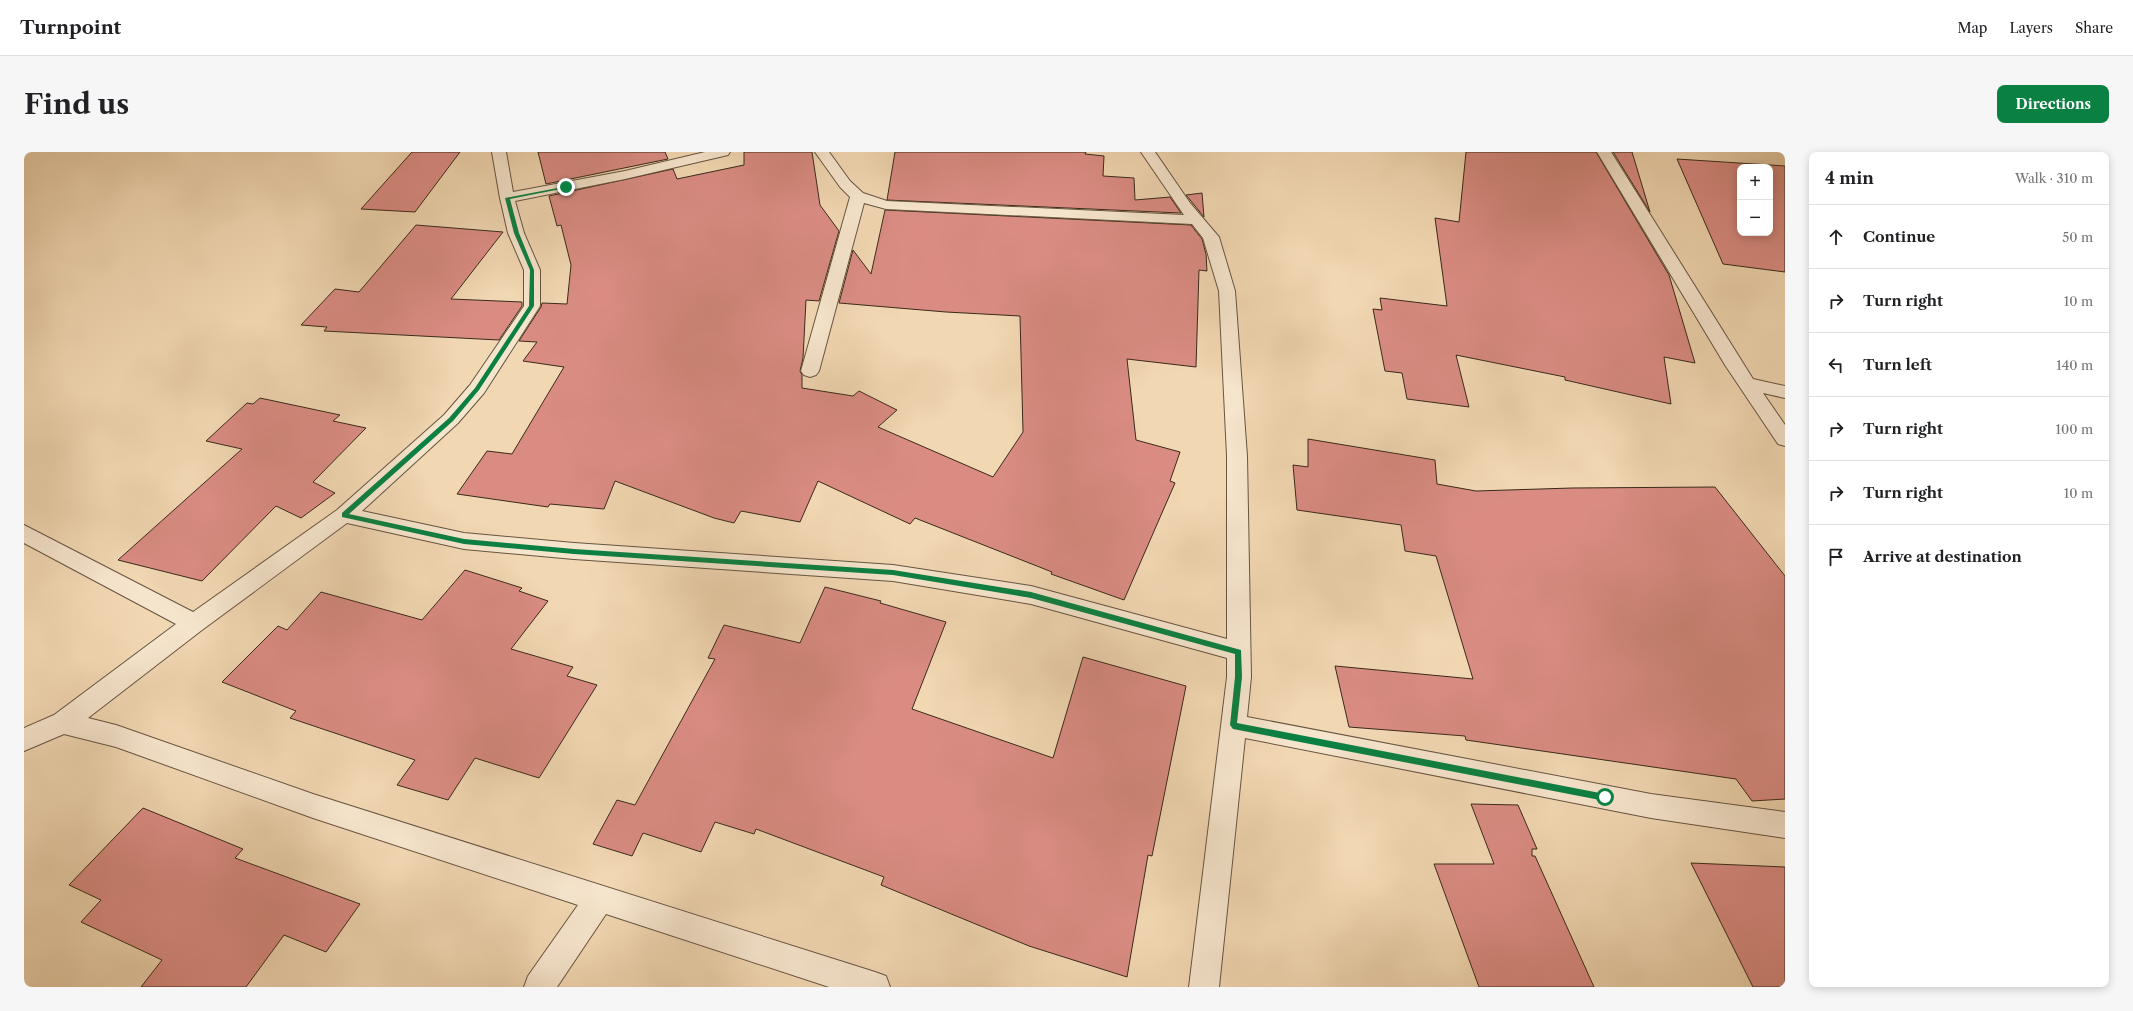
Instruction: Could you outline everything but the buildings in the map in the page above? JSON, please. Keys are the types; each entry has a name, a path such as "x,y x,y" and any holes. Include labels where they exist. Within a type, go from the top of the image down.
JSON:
{"street":[{"path":"24,740 63,723 194,623 344,515 451,420 477,389 532,306 532,270 516,233 507,198 499,152"},
{"path":"507,198 625,175 723,152"},
{"path":"822,152 845,184 858,196 886,205 1197,220"},
{"path":"1148,152 1184,206 1211,237 1227,291 1237,456 1239,677 1204,987"},
{"path":"1604,152 1746,383 1785,439"},
{"path":"810,371 858,196"},
{"path":"1746,383 1785,392"},
{"path":"344,515 464,541 574,551 893,573 1031,595 1239,652"},
{"path":"24,533 194,623"},
{"path":"63,723 116,736 312,806 875,987"},
{"path":"1233,725 1651,806 1785,825"},
{"path":"539,987 599,899"}],"route":[{"path":"566,187 507,198 516,233 532,270 532,306 477,389 451,420 344,515 464,541 574,551 893,573 1031,595 1239,652 1239,677 1233,725 1605,797"}]}
